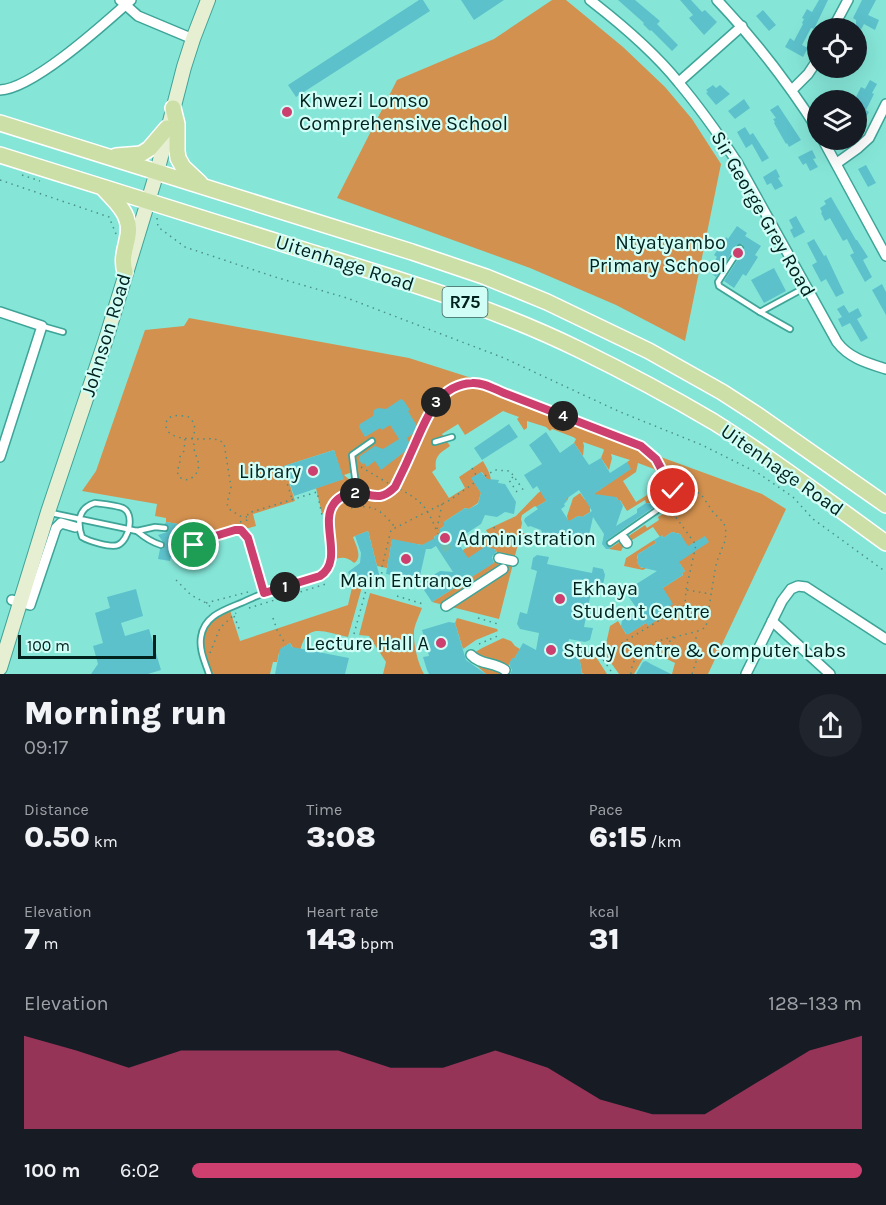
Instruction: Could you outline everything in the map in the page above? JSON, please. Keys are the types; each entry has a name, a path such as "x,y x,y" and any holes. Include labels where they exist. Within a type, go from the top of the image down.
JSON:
{"main road":[{"path":"173,108 177,124 178,158 189,174 204,186"},
{"name":"Uitenhage Road","path":"0,123 107,158 337,227 486,277 597,325 680,368 756,414 886,505"},
{"path":"107,158 141,154 167,128"},
{"name":"Uitenhage Road","path":"0,155 103,188 146,207 330,258 451,297 521,324 578,349 669,396 747,444 886,543"},
{"path":"103,188 123,210 128,222 128,239 123,256 125,272"}],"street":[{"name":"Johnson Road","path":"0,668 48,513 106,339 157,172 167,128 193,39 208,0"},
{"name":"Sir George Grey Road","path":"590,0 624,27 679,81 723,140 842,349 855,358 886,369"},
{"path":"717,0 757,43 807,113"},
{"path":"838,18 848,0"},
{"path":"0,90 15,88 29,81 72,50 125,2 138,16 193,39"},
{"path":"679,81 742,26"},
{"path":"792,90 807,75"},
{"path":"837,163 869,138 886,104"},
{"path":"830,150 886,256"},
{"path":"0,312 42,326 0,457"},
{"path":"12,600 30,605 56,528 61,523 77,523"},
{"path":"501,554 513,561"},
{"path":"446,606 503,569"},
{"path":"746,674 782,601 791,589 798,586 806,587 886,639"},
{"path":"449,591 455,600"},
{"path":"772,621 830,674"},
{"path":"471,655 476,661 499,666 505,670"}],"lane":[{"path":"740,248 718,282 719,286 790,329"},
{"path":"760,312 806,287"},
{"path":"42,326 63,332"},
{"path":"209,674 200,640 207,622 217,613 263,590 312,578 325,572 331,561 329,525 334,503 341,497 357,492 382,496 395,487 427,415 439,398 458,386 472,383 504,393 641,446 656,459 673,491 671,498 666,504 610,543"},
{"path":"435,442 452,437"},
{"path":"357,492 352,455 372,441"},
{"path":"94,503 125,509 129,516 128,529 123,542 117,545 88,541 82,537 77,523 82,512 88,505 94,503"},
{"path":"48,513 77,523 137,531 161,545"},
{"path":"137,531 155,527 165,528"},
{"path":"177,530 202,540"},
{"path":"173,548 186,547 202,540 241,530 248,538 263,590"}],"path":[{"path":"0,180 109,217 117,238"},
{"path":"146,207 157,218 159,227 185,247 347,298 504,358 758,473 793,497 818,523 886,572"},
{"path":"192,439 195,425 189,417 175,415 168,419 166,422 168,432 172,435 192,439 215,439 224,443 231,486 227,504 229,509 240,516 248,517"},
{"path":"184,438 184,451 179,458 180,464 177,471 179,477 186,480 198,471 198,457 194,447 195,442 199,439"},
{"path":"352,463 420,502 428,511 438,534"},
{"path":"282,467 292,500"},
{"path":"472,468 476,475"},
{"path":"485,476 495,470 510,471 524,491"},
{"path":"514,476 509,480 517,492"},
{"path":"382,567 391,530 474,483"},
{"path":"237,523 246,520 248,513 317,492 322,514"},
{"path":"631,674 635,659 648,646 656,641 696,633 706,627 717,561 725,541 724,523 701,494 695,492 671,498"},
{"path":"436,529 442,503"},
{"path":"605,649 612,650 684,605 696,545 666,504"},
{"path":"351,508 379,510 395,527"},
{"path":"494,527 501,554"},
{"path":"378,585 382,572"},
{"path":"176,580 191,596 206,603 217,613"},
{"path":"246,609 329,583"},
{"path":"206,603 263,590"},
{"path":"354,634 366,590"},
{"path":"686,590 711,594"},
{"path":"397,596 423,604"},
{"path":"209,656 220,628 238,612"},
{"path":"234,615 240,631"},
{"path":"273,618 286,645"},
{"path":"478,618 498,624"},
{"path":"692,674 696,662 696,633"},
{"path":"479,644 500,634"},
{"path":"667,659 665,650 675,637"},
{"path":"600,655 613,674"}],"shaded area":[{"path":"552,0 566,0 623,47 665,87 692,119 721,164 685,341 616,305 530,268 337,198 397,80 494,39"},
{"path":"189,318 409,358 506,389 504,392 517,398 516,404 762,494 786,509 708,674 672,674 675,663 648,650 634,674 619,674 604,653 610,626 618,621 628,634 665,615 663,612 671,608 670,606 652,595 683,575 685,571 680,564 659,561 643,570 624,566 626,558 654,540 656,543 638,554 639,561 637,562 642,568 681,544 683,539 680,534 672,532 663,538 662,535 660,537 653,527 624,545 621,551 609,549 645,525 647,528 659,520 658,517 663,514 660,505 657,507 655,503 646,503 645,500 627,511 620,500 612,497 590,507 590,512 582,517 578,516 568,522 567,516 573,498 580,493 585,500 630,469 627,462 630,460 611,454 609,470 601,458 603,449 583,442 583,456 574,443 576,439 573,437 552,429 550,431 546,427 527,421 527,428 524,430 517,419 519,417 503,411 465,435 458,424 442,434 450,446 438,455 436,469 432,472 449,498 465,488 459,477 483,461 490,476 491,486 482,472 472,478 481,493 478,503 469,509 465,508 444,522 440,533 434,537 435,540 422,545 392,540 387,568 377,566 368,531 353,537 357,547 357,561 354,563 343,558 331,561 331,509 341,497 356,492 353,472 344,475 350,480 351,486 338,493 322,514 316,488 343,479 334,450 284,466 295,501 253,514 256,526 202,541 177,530 178,524 166,522 166,518 155,516 157,504 82,491 96,471 145,330 184,326","holes":["638,463 654,469 661,477 675,468 687,484 673,491 665,499 658,488 636,502 623,481 636,472"]},
{"path":"555,481 569,496 567,501 557,485 546,501 522,515 520,532 527,534 519,540 499,619 432,602 498,560 499,556 495,549 462,562 463,550 488,534 486,530 516,516 538,493"},
{"path":"359,581 362,587 348,637 322,631 310,633 305,638 299,657 290,643 282,648 286,654 279,653 277,662 273,662 270,674 209,674 200,640 207,622 229,607 240,641 348,605 353,583"},
{"path":"370,593 422,608 414,636 418,659 424,674 383,674 386,662 369,636 359,635"},
{"path":"457,618 498,631 476,640 463,649 455,623"},
{"path":"503,638 511,641 520,649 505,674 486,674 467,657 482,648"},
{"path":"578,650 588,651 590,657 596,657 607,674 582,673"}],"building":[{"path":"419,0 423,0 430,11 296,97 288,85"},
{"path":"461,0 504,0 474,20"},
{"path":"618,0 635,0 660,21 657,24 678,45 672,51"},
{"path":"680,0 691,0 702,12 705,10 717,22 704,35 689,18 693,15"},
{"path":"819,0 828,0 819,18 807,18 807,36 802,45 807,50 803,57 785,47 790,38 794,41 803,24 804,19 802,18 807,9 812,12"},
{"path":"862,0 876,0 868,15 879,20 875,30 867,26 867,18 853,18"},
{"path":"763,10 776,25 769,31 756,16"},
{"path":"870,80 877,84 867,108 867,90 860,90 861,87 865,89"},
{"path":"713,85 716,88 720,85 730,94 716,105 706,93 708,92 706,90"},
{"path":"744,99 750,108 735,119 728,111"},
{"path":"778,105 801,140 789,147 774,123 773,119 776,118 770,110"},
{"path":"745,127 750,135 753,133 769,158 762,162 752,144 746,148 737,132"},
{"path":"812,150 816,158 813,159 818,167 810,171 806,163 803,165 798,157"},
{"path":"866,165 876,183 868,187 858,169"},
{"path":"776,169 783,186 775,190 771,183 767,185 763,177"},
{"path":"831,197 868,257 863,260 872,277 865,282 850,255 854,253 847,239 843,241 830,218 825,221 821,213 820,208 826,204 824,201"},
{"path":"796,216 805,232 794,238 789,220"},
{"path":"737,226 747,233 745,236 761,246 755,255 758,257 746,276 743,274 734,288 724,281 744,250 742,244 736,246 716,277 708,271 717,257 714,255"},
{"path":"814,239 824,256 826,255 844,293 836,297 826,279 821,282 812,265 817,262 807,243"},
{"path":"774,268 786,291 764,303 751,280"},
{"path":"882,284 886,292 886,315 872,290"},
{"path":"844,305 849,313 858,308 862,316 857,319 868,338 861,342 850,323 842,327 838,319 842,317 837,309"},
{"path":"401,399 410,410 408,411 417,426 414,433 407,438 410,444 407,450 381,470 375,461 367,467 359,460 360,456 375,446 383,449 399,439 390,425 365,437 359,427 360,424 373,416 374,410 386,409"},
{"path":"509,424 518,437 482,460 474,448"},
{"path":"546,432 560,453 574,443 589,465 601,458 610,473 627,462 631,469 594,494 616,497 620,500 623,506 616,526 637,513 637,509 646,503 658,504 607,540 606,544 612,547 609,549 602,544 604,534 593,517 589,535 580,541 575,539 570,542 566,536 558,540 545,538 541,530 528,527 524,521 538,509 536,507 546,501 537,486 533,489 524,475 542,464 529,445","holes":["579,490 592,511 569,521 561,509 565,506 566,499"]},
{"name":"Library","path":"334,450 344,479 294,496 284,466"},
{"path":"481,472 487,479 499,480 498,483 505,484 516,502 514,514 505,512 497,517 485,515 481,524 456,540 468,558 486,546 496,550 492,557 494,563 432,602 424,590 427,579 440,571 453,572 436,546 426,549 419,580 386,574 392,539 422,545 440,533 444,522 465,508 469,509 478,504 481,493 471,478"},
{"path":"166,522 178,524 173,530 179,540 169,547 172,552 170,561 158,559 160,549 163,549 165,545 158,535 169,529"},
{"name":"Main Entrance","path":"368,531 379,574 377,580 353,583 348,572 360,563 361,553 355,536"},
{"path":"672,532 680,534 688,546 705,536 709,542 679,562 685,571 683,575 663,588 673,604 671,608 663,612 665,615 648,626 646,623 627,635 621,626 622,620 638,610 628,596 630,588 657,571 640,567 637,562 638,554 656,543 654,540 662,535 663,538"},
{"name":"Ekhaya Student Centre","path":"537,555 549,557 547,564 592,573 593,567 603,569 605,575 603,585 593,583 584,627 593,628 590,640 585,642 569,639 566,656 579,654 582,674 510,674 512,670 509,664 523,643 536,650 539,633 520,629 517,624 520,612 527,614 537,571 531,569 533,558"},
{"path":"136,589 143,616 121,623 125,636 149,629 161,670 148,674 91,674 98,664 93,646 103,643 95,613 110,608 107,597"},
{"name":"Lecture Hall A","path":"449,622 455,623 466,660 486,674 429,674 423,657 429,656 422,630"},
{"path":"290,643 292,647 349,658 345,674 275,674 280,649"},
{"path":"646,661 671,674 636,674"}],"tunnel":[{"path":"442,549 451,543"}],"place":[{"name":"Khwezi Lomso Comprehensive School","path":"287,112"},
{"name":"Ntyatyambo Primary School","path":"738,253"},
{"name":"Library","path":"313,471"},
{"name":"Administration","path":"445,538"},
{"name":"Main Entrance","path":"406,559"},
{"name":"Ekhaya Student Centre","path":"560,599"},
{"name":"Lecture Hall A","path":"441,643"},
{"name":"Study Centre & Computer Labs","path":"551,650"}],"route":[{"path":"194,545 202,540 241,530 248,538 264,593 320,576 331,561 329,525 334,503 341,497 357,492 382,496 395,487 427,415 439,398 458,386 472,383 504,393 641,446 656,459 673,491"}]}
